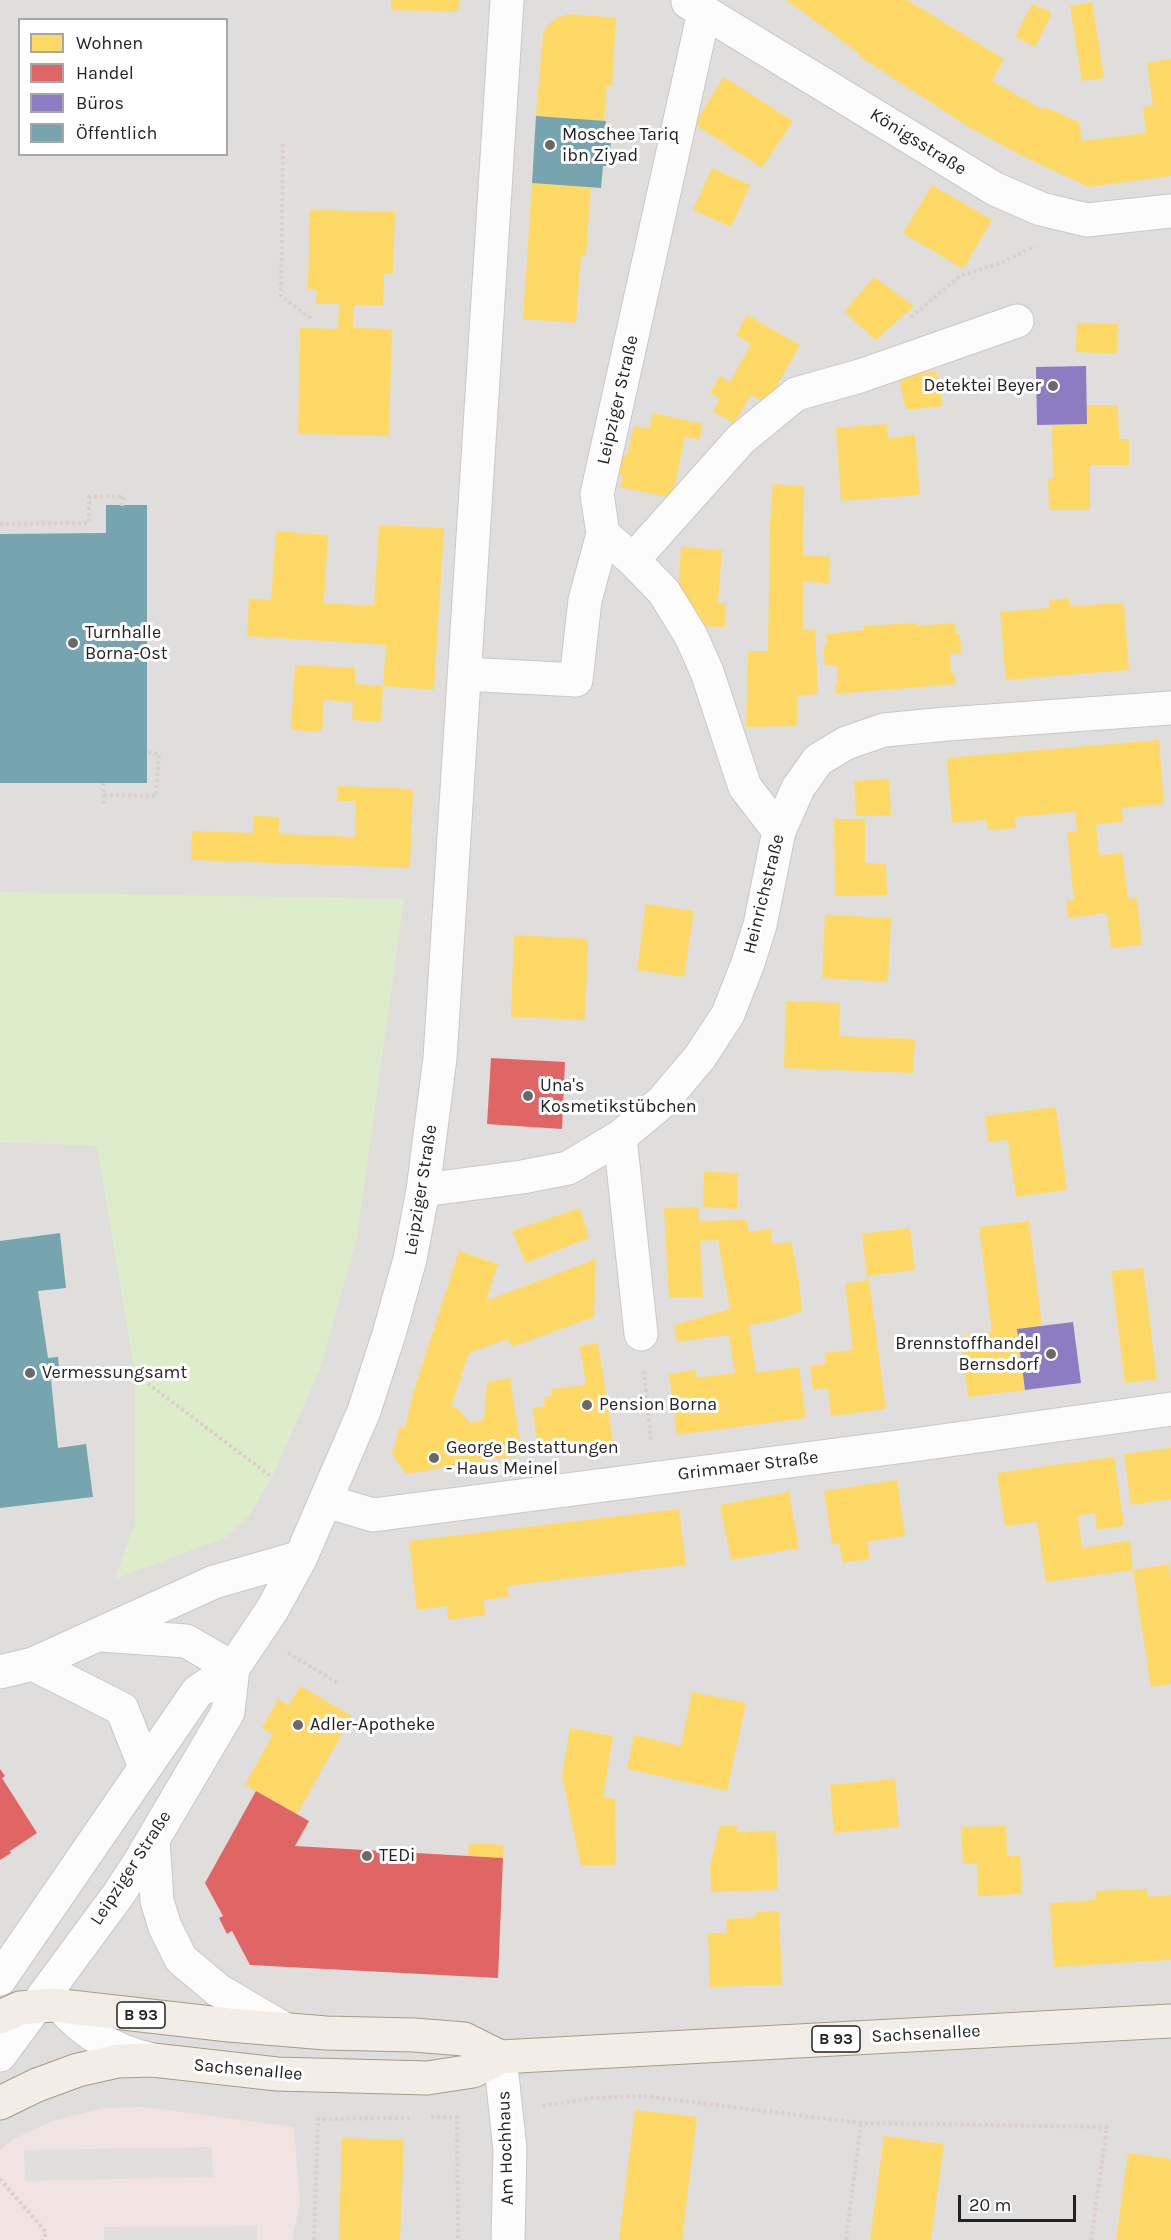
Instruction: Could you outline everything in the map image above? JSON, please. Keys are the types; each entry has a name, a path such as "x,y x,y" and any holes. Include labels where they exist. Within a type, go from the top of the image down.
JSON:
{"main road":[{"name":"Sachsenallee","path":"0,2017 20,2008 48,2000 229,2025 464,2039 500,2057"},
{"name":"Sachsenallee","path":"0,2103 37,2085 78,2070 118,2061 153,2060 277,2074 427,2078 473,2072 500,2057 1171,2021"}],"street":[{"name":"Leipziger Straße","path":"0,1979 197,1692 233,1668 256,1634 301,1557 364,1412 410,1259 423,1190 440,1058 507,0"},
{"name":"Leipziger Straße","path":"465,674 576,680 585,600 603,534 597,494 695,6"},
{"name":"Königsstraße","path":"695,6 994,189 1041,209 1087,220 1171,211"},
{"path":"633,560 741,439 796,394 860,376 1017,321"},
{"path":"603,534 633,560 664,592 691,636 707,672 745,787 778,831"},
{"name":"Heinrichstraße","path":"423,1190 522,1178 568,1168 620,1137 662,1102 700,1057 728,1014 760,925 778,831 798,788 818,760 846,743 884,730 1171,708"},
{"path":"620,1137 641,1334"},
{"name":"Grimmaer Straße","path":"326,1501 373,1515 913,1446 1171,1409"},
{"path":"0,1672 33,1664 214,1582 301,1557"},
{"path":"98,1635 186,1641 233,1668"},
{"path":"33,1664 122,1709 145,1767"},
{"name":"Leipziger Straße","path":"0,2055 48,2000 153,1839 228,1712 233,1668"},
{"path":"153,1839 156,1902 165,1928 181,1959 218,1990 284,2029"},
{"name":"B 93","path":"30,1938 48,2000 87,2032 106,2044 127,2054 153,2060"},
{"name":"Am Hochhaus","path":"500,2057 510,2149 507,2240"}],"path":[{"path":"283,144 281,296 312,319"},
{"path":"902,324 960,276 1002,262"},
{"path":"0,524 89,523 89,497 123,496 122,506"},
{"path":"104,795 156,796 159,754 147,752"},
{"path":"103,783 104,804"},
{"path":"641,1334 654,1478"},
{"path":"109,1371 135,1374 272,1477"},
{"path":"256,1634 338,1683"},
{"path":"507,2114 592,2098 644,2096 861,2123 1107,2127 1090,2240"},
{"path":"422,2117 457,2117 458,2240"},
{"path":"314,2240 318,2119 411,2118"},
{"path":"846,2240 861,2123"},
{"path":"0,2179 46,2232 43,2240"}],"shaded area":[{"path":"0,0 1171,0 1171,2240 0,2240"},
{"path":"228,122 382,125 381,167 296,166 294,257 106,254 107,156 228,156"},
{"path":"504,658 654,664 644,900 494,892"},
{"path":"126,804 127,859 0,861 0,806"},
{"path":"323,1617 364,1645 509,1651 510,1685 556,1686 565,1725 556,1775 577,1850 511,1845 509,1831 467,1830 465,1847 303,1838 317,1813 305,1806 360,1708 308,1678 290,1671"},
{"path":"144,2107 294,2127 300,2202 292,2240 0,2240 0,2150 14,2139 52,2121 103,2108"},
{"path":"212,2147 213,2177 25,2181 24,2150"},
{"path":"257,2226 257,2240 104,2240 104,2227"}],"green space":[{"path":"0,892 404,899 357,1237 320,1369 272,1477 249,1516 227,1537 115,1579 135,1523 135,1374 97,1146 0,1142"}],"building: Wohnen":[{"path":"391,0 459,0 458,12 391,10"},
{"path":"786,0 907,0 1004,59 992,81 1044,110 1045,107 1079,122 1082,141 1146,133 1143,107 1153,106 1147,63 1171,59 1171,176 1089,187 1022,156 967,126 859,56 860,54"},
{"path":"1092,2 1104,78 1082,81 1070,6"},
{"path":"1032,4 1052,13 1035,47 1015,37"},
{"path":"570,14 616,18 612,86 607,85 604,121 536,116 543,33 550,23"},
{"path":"724,77 793,121 762,168 694,124"},
{"path":"712,168 750,185 731,227 693,210"},
{"path":"532,183 591,187 586,256 581,256 576,323 523,319"},
{"path":"932,185 992,220 963,269 903,233"},
{"path":"310,210 395,212 393,274 384,274 383,306 354,305 353,328 392,329 389,436 298,434 300,328 338,329 339,304 316,304 317,289 308,289"},
{"path":"874,277 914,306 876,340 844,312"},
{"path":"747,315 800,345 767,403 751,395 734,423 713,412 720,398 710,393 720,376 730,382 751,344 736,335"},
{"path":"1077,323 1118,324 1117,354 1076,352"},
{"path":"936,371 943,406 906,410 898,376"},
{"path":"1086,405 1118,405 1119,439 1129,439 1129,465 1090,465 1090,510 1049,510 1048,479 1053,479 1052,425 1087,424"},
{"path":"653,413 703,424 699,440 685,437 672,498 620,487 623,476 616,474 620,454 627,455 634,426 649,429"},
{"path":"887,424 888,438 915,435 920,495 841,501 836,428"},
{"path":"773,484 804,486 803,555 830,557 829,584 803,581 803,629 815,629 818,694 797,696 797,726 746,727 748,651 768,651 770,524"},
{"path":"379,525 444,528 434,690 383,686 386,645 247,636 249,598 271,600 276,531 328,535 324,603 374,606"},
{"path":"681,547 722,550 718,603 726,603 725,627 698,626 678,601"},
{"path":"1069,598 1070,606 1124,603 1129,670 1006,680 1000,612 1049,608 1049,600"},
{"path":"917,623 917,626 955,623 956,634 960,634 961,653 950,654 951,673 954,673 956,684 836,694 837,665 825,666 823,645 827,645 826,634 864,630 863,626"},
{"path":"295,665 355,668 355,684 383,686 381,722 352,720 353,702 324,700 322,732 291,730"},
{"path":"1159,740 1164,804 1122,808 1123,822 1096,824 1100,863 1100,855 1122,853 1128,899 1137,898 1142,945 1111,948 1107,913 1068,918 1066,901 1074,900 1067,832 1077,831 1075,812 1015,817 1016,828 988,830 986,820 952,823 947,758"},
{"path":"889,779 891,815 856,816 854,781"},
{"path":"338,786 413,789 410,868 191,860 192,831 253,833 254,816 279,817 279,834 355,837 356,801 337,801"},
{"path":"834,819 865,819 865,863 886,864 887,895 835,896"},
{"path":"646,904 694,911 684,977 637,970"},
{"path":"825,915 891,918 888,982 822,978"},
{"path":"514,935 588,939 585,1020 511,1017"},
{"path":"786,1001 840,1003 839,1036 915,1039 913,1073 784,1068"},
{"path":"1056,1107 1067,1190 1016,1197 1008,1140 988,1142 985,1116"},
{"path":"704,1172 738,1173 737,1209 703,1207"},
{"path":"698,1207 699,1221 746,1220 749,1232 771,1229 772,1244 791,1242 799,1281 802,1312 749,1325 756,1373 799,1367 806,1418 677,1435 669,1374 695,1370 697,1378 735,1373 729,1335 677,1342 674,1325 730,1309 718,1240 700,1241 703,1297 669,1298 664,1208"},
{"path":"580,1208 589,1238 526,1263 512,1231"},
{"path":"1029,1221 1042,1326 1017,1329 1025,1390 968,1397 961,1337 992,1332 979,1227"},
{"path":"910,1228 915,1270 867,1276 862,1234"},
{"path":"459,1251 498,1264 486,1301 596,1259 594,1317 512,1347 508,1339 469,1353 451,1407 458,1409 470,1423 484,1420 487,1382 510,1378 522,1455 406,1474 392,1454 400,1426 405,1428 413,1394"},
{"path":"1143,1268 1157,1379 1125,1383 1111,1271"},
{"path":"869,1280 886,1409 831,1416 828,1388 813,1390 810,1366 826,1364 824,1353 853,1350 845,1284"},
{"path":"598,1343 614,1447 538,1456 533,1408 545,1406 544,1397 552,1396 551,1389 586,1385 580,1346"},
{"path":"1171,1448 1171,1499 1131,1505 1124,1454"},
{"path":"1114,1457 1124,1526 1097,1530 1095,1513 1078,1516 1082,1548 1130,1540 1133,1570 1046,1582 1037,1522 1005,1526 997,1473"},
{"path":"897,1480 905,1536 867,1542 870,1559 843,1563 839,1544 832,1544 824,1491"},
{"path":"789,1492 799,1548 731,1560 720,1505"},
{"path":"679,1509 686,1565 507,1586 509,1597 483,1600 486,1615 448,1620 447,1606 417,1610 409,1541"},
{"path":"1169,1564 1171,1684 1151,1687 1133,1570"},
{"path":"300,1686 352,1716 297,1814 245,1785 273,1734 262,1728 278,1699 289,1705"},
{"path":"692,1692 746,1703 727,1791 627,1769 634,1735 681,1746"},
{"path":"570,1728 613,1736 603,1797 615,1799 616,1865 581,1866 562,1776"},
{"path":"895,1779 899,1827 834,1833 830,1785"},
{"path":"720,1826 738,1826 736,1832 776,1831 778,1890 711,1892 710,1865"},
{"path":"1006,1826 1007,1856 1020,1856 1022,1894 978,1896 977,1864 963,1864 961,1827"},
{"path":"469,1843 504,1845 503,1858 468,1856"},
{"path":"1147,1889 1147,1897 1171,1895 1171,1960 1054,1967 1050,1903 1096,1900 1096,1891"},
{"path":"779,1911 782,1985 710,1987 708,1933 727,1933 726,1919 756,1917 756,1912"},
{"path":"635,2110 697,2117 682,2240 619,2240"},
{"path":"884,2136 944,2144 931,2240 870,2240"},
{"path":"342,2138 404,2140 400,2240 339,2240"},
{"path":"1128,2153 1171,2159 1171,2240 1116,2240"}],"building: Handel":[{"path":"491,1058 565,1062 562,1129 487,1124"},
{"path":"0,1769 5,1776 2,1778 37,1833 0,1860"},
{"path":"256,1791 309,1821 295,1846 503,1858 498,1978 250,1965 232,1931 227,1934 219,1918 223,1916 205,1883"}],"building: Büros":[{"path":"1086,366 1087,424 1037,425 1036,367"},
{"path":"1073,1322 1081,1383 1025,1390 1017,1329"}],"building: Öffentlich":[{"path":"536,116 606,121 605,133 611,134 610,166 603,166 601,188 532,183"},
{"name":"Turnhalle Borna-Ost","path":"106,505 147,505 147,783 0,783 0,534 106,533"},
{"name":"Vermessungsamt","path":"60,1233 66,1288 38,1291 48,1358 58,1357 60,1379 51,1380 58,1448 86,1444 93,1497 0,1508 0,1241"}],"place":[{"name":"Moschee Tariq ibn Ziyad","path":"550,145"},
{"name":"Detektei Beyer","path":"1053,386"},
{"name":"Turnhalle Borna-Ost","path":"73,643"},
{"name":"Una's Kosmetikstübchen","path":"528,1096"},
{"name":"Brennstoffhandel Bernsdorf","path":"1051,1354"},
{"name":"Vermessungsamt","path":"30,1373"},
{"name":"Pension Borna","path":"587,1405"},
{"name":"George Bestattungen - Haus Meinel","path":"434,1458"},
{"name":"Adler-Apotheke","path":"298,1725"},
{"name":"TEDi","path":"367,1856"}]}
